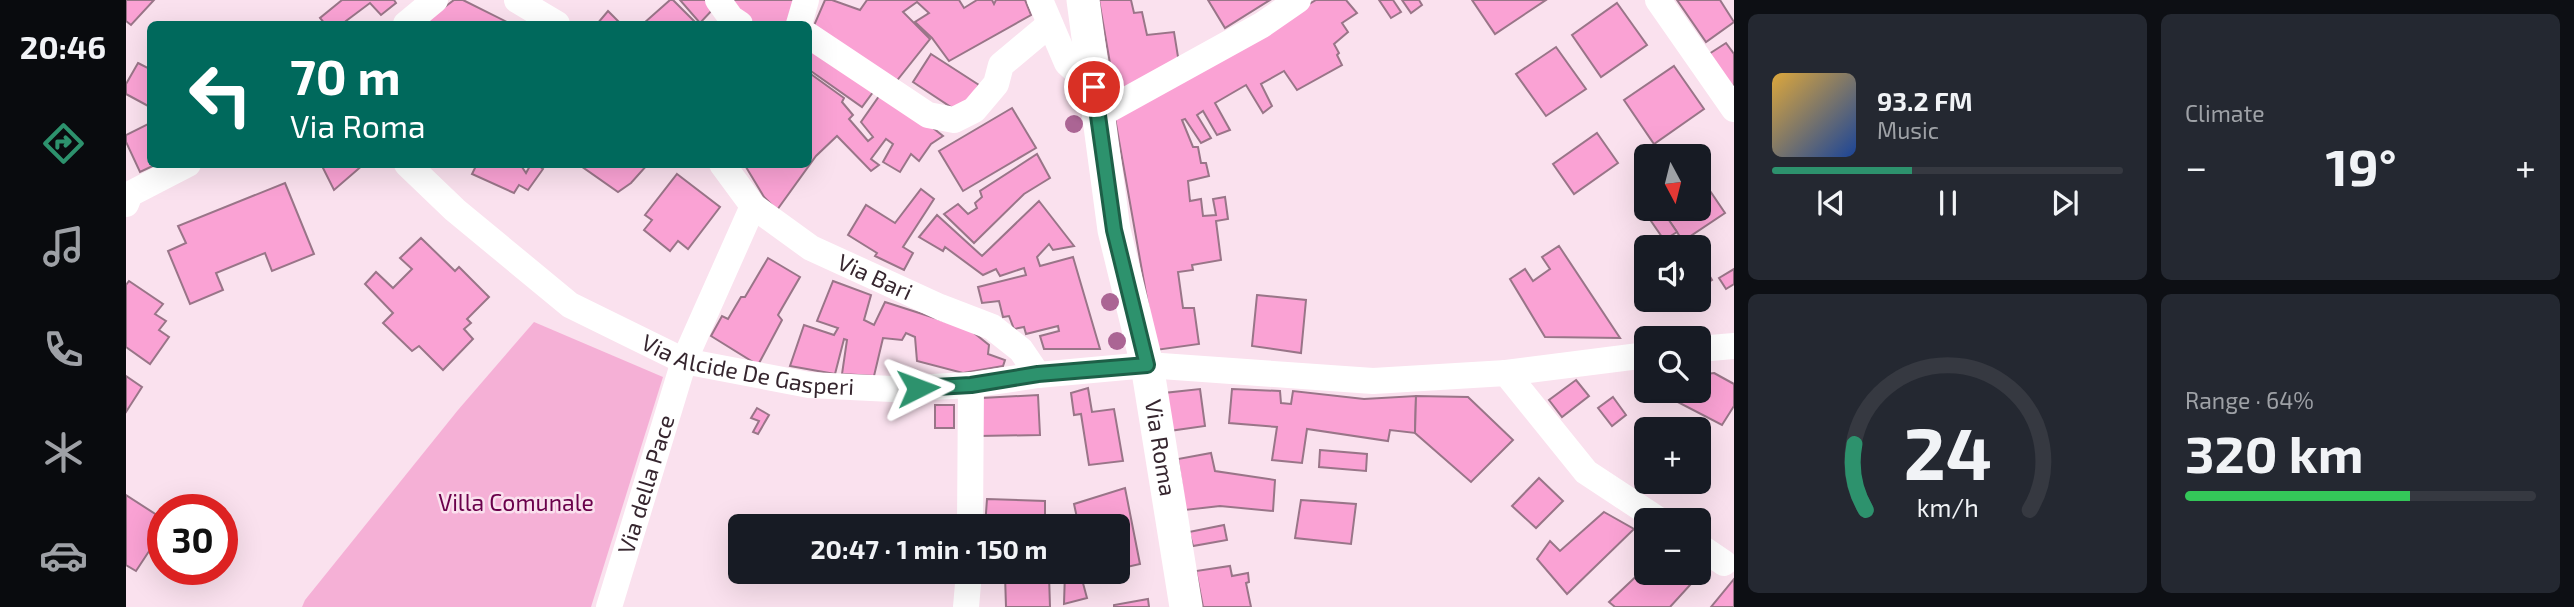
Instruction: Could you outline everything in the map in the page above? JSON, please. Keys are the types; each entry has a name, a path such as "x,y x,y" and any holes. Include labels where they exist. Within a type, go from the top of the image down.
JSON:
{"main road":[{"name":"Via Roma","path":"1083,0 1114,230 1147,365 1186,607"}],"street":[{"path":"410,21 435,0"},
{"path":"517,0 552,21"},
{"path":"718,0 736,21"},
{"path":"800,21 806,0"},
{"path":"812,38 928,115 954,120 974,110 996,84 1001,65 1045,12 1067,64 1096,101 1262,25 1298,0"},
{"path":"1658,0 1734,109"},
{"path":"127,198 181,168"},
{"name":"Via Alcide De Gasperi","path":"411,168 455,210 570,304 684,361 809,386 892,389 971,385 1038,374 1147,365 1373,381 1506,373 1634,357"},
{"name":"Via Bari","path":"726,168 753,206 811,248 940,307 992,327 1021,350 1038,374"},
{"name":"Via della Pace","path":"609,607 684,361 753,206"},
{"path":"1711,348 1734,346"},
{"path":"1506,373 1586,472 1641,508"},
{"path":"970,514 971,385"},
{"path":"1711,555 1724,563"},
{"path":"967,607 968,584"}],"green space":[{"name":"Villa Comunale","path":"534,322 663,377 591,607 302,607 458,410"}],"building":[{"path":"126,0 154,0 131,25 126,21"},
{"path":"342,0 394,0 396,3 381,15 370,3 346,21 322,21 320,18"},
{"path":"454,0 463,0 505,21 426,21"},
{"path":"673,0 694,21 646,21"},
{"path":"680,0 712,0 716,6 702,21 698,21"},
{"path":"726,0 799,0 792,21 751,21"},
{"path":"825,0 860,10 867,0 959,0 964,8 977,0 992,0 994,4 996,0 1025,0 1031,15 949,61 932,38 915,22 929,13 917,2 903,12 930,39 895,83 812,30"},
{"path":"1099,0 1131,0 1134,13 1142,12 1147,35 1174,32 1179,63 1115,92"},
{"path":"1208,0 1270,0 1225,28"},
{"path":"1316,0 1346,0 1357,13 1342,23 1348,32 1334,44 1342,65 1297,90 1284,71 1261,84 1272,106 1263,113 1246,85 1215,103 1230,130 1217,135 1203,111 1197,115 1211,138 1201,143 1185,119 1182,120 1193,147 1198,147 1201,163 1206,163 1209,176 1188,181 1190,201 1201,199 1203,216 1216,215 1213,199 1225,197 1228,219 1216,221 1221,260 1192,265 1193,270 1178,272 1183,308 1194,308 1199,344 1156,350 1115,118"},
{"path":"1379,0 1393,0 1401,12 1391,18"},
{"path":"1402,0 1419,0 1422,5 1411,13"},
{"path":"1472,0 1546,0 1495,34"},
{"path":"1677,0 1720,0 1734,22 1706,42"},
{"path":"1617,3 1647,45 1601,77 1572,35"},
{"path":"608,11 618,21 600,21"},
{"path":"1726,43 1734,54 1734,89 1709,54"},
{"path":"1556,47 1586,89 1546,116 1516,74"},
{"path":"812,49 876,88 862,107 812,72"},
{"path":"931,54 979,85 960,113 913,82"},
{"path":"138,63 147,68 147,105 126,94 126,84"},
{"path":"1674,66 1704,109 1654,144 1624,100"},
{"path":"812,75 844,98 842,102 853,115 849,119 868,141 873,137 861,122 884,89 943,136 931,144 919,161 911,154 900,172 883,162 893,144 886,139 871,159 879,165 871,171 837,136 812,162"},
{"path":"1012,108 1036,148 963,191 939,151"},
{"path":"147,124 148,168 140,172 126,142 126,135"},
{"path":"1597,133 1618,163 1574,194 1553,164"},
{"path":"1037,154 1050,178 1024,194 974,243 944,214 958,204 968,214 977,208 975,203 982,197 980,191"},
{"path":"323,168 359,168 334,190"},
{"path":"475,168 523,168 526,173 529,168 543,169 528,190 519,185 514,193 472,174"},
{"path":"584,168 644,168 618,192"},
{"path":"747,168 807,168 777,210 764,197"},
{"path":"677,174 720,207 688,249 678,241 670,251 644,230 652,220 645,215"},
{"path":"285,183 314,254 272,271 265,253 216,273 223,290 190,304 168,251 186,243 178,226"},
{"path":"921,189 934,199 903,247 913,253 904,270 875,256 877,253 848,235 866,205 895,223"},
{"path":"1712,194 1725,213 1692,235 1679,235 1669,221 1712,220"},
{"path":"1039,201 1074,246 1053,250 1049,244 1037,257 1040,266 1073,257 1100,349 1044,349 1040,336 1059,331 1058,326 1026,334 1024,327 1014,329 1009,316 1003,317 999,301 982,303 978,287 1026,275 1024,268 1000,276 996,269 983,275 945,247 943,251 919,237 937,215 982,256"},
{"path":"1651,221 1670,221 1677,232 1661,235"},
{"path":"421,238 455,271 459,267 489,297 467,319 471,323 464,329 473,339 443,370 419,346 412,351 383,323 393,313 365,284 376,272 393,288 412,269 400,258"},
{"path":"1559,246 1620,338 1545,337 1510,279 1525,269 1533,281 1550,269 1542,257"},
{"path":"768,258 800,277 778,315 782,320 758,365 711,336 722,316 728,319 741,297 745,297"},
{"path":"1734,269 1734,284 1726,289 1719,278"},
{"path":"129,281 163,304 155,314 166,321 159,330 169,337 150,364 126,347 126,285"},
{"path":"833,281 871,295 864,320 874,325 885,302 969,329 989,345 988,354 1005,360 1003,366 963,373 917,361 915,337 906,333 902,340 883,338 874,376 842,374 847,340 844,339 835,374 790,366 804,325 834,335 838,328 817,321"},
{"path":"1257,295 1306,300 1301,353 1252,346"},
{"path":"1711,373 1734,384 1734,406 1722,425 1680,403 1711,403"},
{"path":"126,376 142,387 126,412"},
{"path":"1576,380 1589,396 1562,417 1549,400"},
{"path":"1088,388 1092,412 1114,409 1123,461 1089,465 1081,414 1074,415 1071,393"},
{"path":"1200,389 1205,426 1169,431 1164,393"},
{"path":"1232,389 1280,391 1281,403 1291,404 1293,391 1364,399 1416,396 1415,433 1390,430 1388,441 1307,429 1302,463 1272,460 1277,427 1229,423"},
{"path":"1038,395 1040,435 979,436 982,398"},
{"path":"1416,396 1468,397 1513,440 1471,482 1415,433"},
{"path":"1613,397 1626,415 1612,426 1598,408"},
{"path":"935,405 954,405 954,428 935,428"},
{"path":"757,408 769,415 758,434 753,432 759,421 751,418"},
{"path":"1320,450 1367,454 1366,471 1319,467"},
{"path":"1211,453 1215,471 1275,480 1273,511 1220,506 1185,510 1178,459"},
{"path":"1539,478 1563,501 1536,528 1512,506"},
{"path":"1125,488 1140,564 1130,566 1130,514 1076,514 1074,504"},
{"path":"126,495 147,509 147,554 136,571 126,565"},
{"path":"987,499 1045,501 1045,514 986,514"},
{"path":"1301,500 1356,504 1351,544 1295,538"},
{"path":"1604,512 1634,529 1567,594 1537,559 1550,541 1560,551"},
{"path":"1224,525 1227,540 1193,546 1189,532"},
{"path":"1230,566 1232,576 1248,573 1249,582 1246,583 1251,607 1203,607 1196,571"},
{"path":"1634,578 1634,585 1690,585 1670,607 1615,607 1609,602"},
{"path":"1734,579 1734,607 1711,607"},
{"path":"1005,584 1049,584 1050,607 1006,607"},
{"path":"1065,584 1083,584 1087,598 1064,604"},
{"path":"1148,599 1149,607 1114,607 1114,605"}],"route":[{"path":"918,388 971,385 1038,374 1147,365 1114,230 1094,87"}]}
